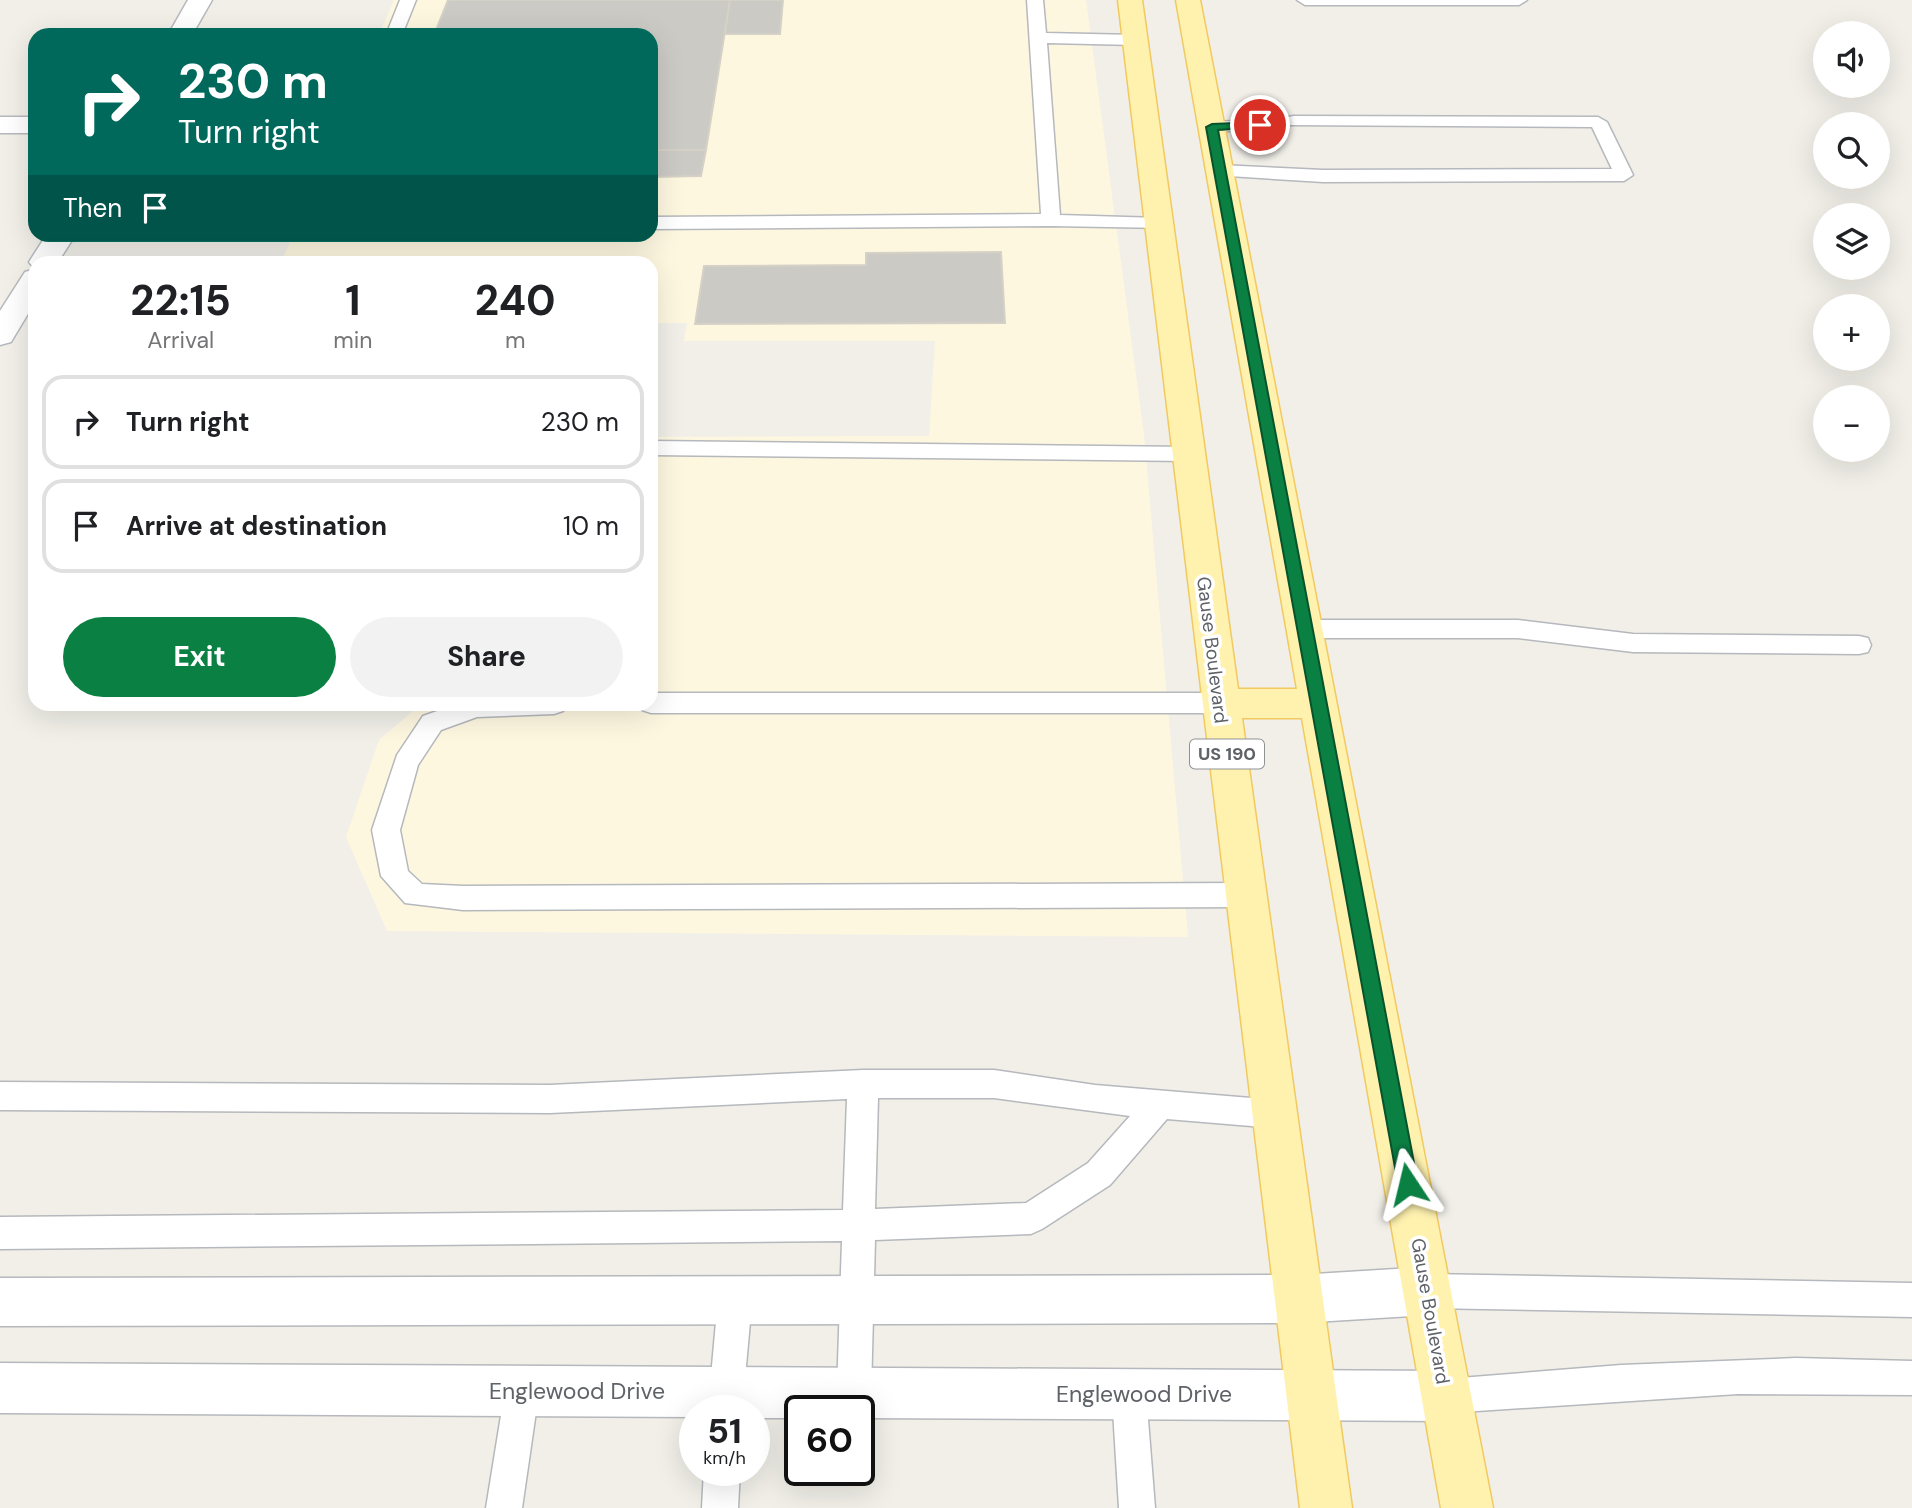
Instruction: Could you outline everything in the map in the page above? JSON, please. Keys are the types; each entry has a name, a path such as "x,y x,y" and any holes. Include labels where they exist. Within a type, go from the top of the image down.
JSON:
{"main road":[{"name":"Gause Boulevard","path":"1130,0 1166,42 1212,127 1467,1508"},
{"name":"Gause Boulevard","path":"1188,0 1166,42 1159,224 1326,1508"},
{"path":"1220,703 1319,704"}],"street":[{"path":"184,28 200,0"},
{"path":"0,125 28,125"},
{"path":"0,335 28,289"},
{"path":"0,1302 1298,1299 1428,1291"},
{"name":"Englewood Drive","path":"0,1388 522,1391 679,1399"},
{"name":"Englewood Drive","path":"770,1398 854,1392 1447,1396"}],"lane":[{"path":"397,28 408,0"},
{"path":"1035,0 1051,220"},
{"path":"1305,0 1519,0"},
{"path":"1037,38 1166,42"},
{"path":"1220,171 1324,177 1624,175 1598,122 1294,121"},
{"path":"1212,127 1260,125"},
{"path":"658,223 1051,220 1159,224"},
{"path":"658,448 1188,454"},
{"path":"1306,629 1518,629 1633,643 1859,645"},
{"path":"658,703 1220,703"},
{"path":"465,711 432,723 406,762 386,830 396,876 415,895 463,898 708,898 1245,895"},
{"path":"0,1096 550,1099 863,1084 994,1084 1160,1105 1274,1114"},
{"path":"854,1392 863,1084"},
{"path":"0,1233 771,1228 1031,1218 1098,1174 1160,1105"},
{"path":"1428,1291 1912,1300"},
{"path":"727,1395 735,1300"},
{"path":"1447,1396 1624,1380 1849,1374 1912,1378"},
{"path":"504,1508 522,1391"},
{"path":"1129,1394 1137,1508"},
{"path":"720,1508 721,1486"}],"shaded area":[{"path":"394,0 1086,0 1144,435 1188,937 387,931 346,837 379,740 413,711 658,711 658,437 929,436 935,341 684,341 687,323 658,323 658,256 284,256 290,242 658,242 658,28 382,28"}],"building":[{"path":"448,0 730,0 706,150 658,150 658,28 437,28"},
{"path":"730,0 783,0 780,34 725,34"},
{"path":"658,150 706,150 701,176 658,177"},
{"path":"1001,252 1005,323 695,324 704,266 866,265 866,253"}],"route":[{"path":"1260,125 1212,127 1408,1184"}]}
